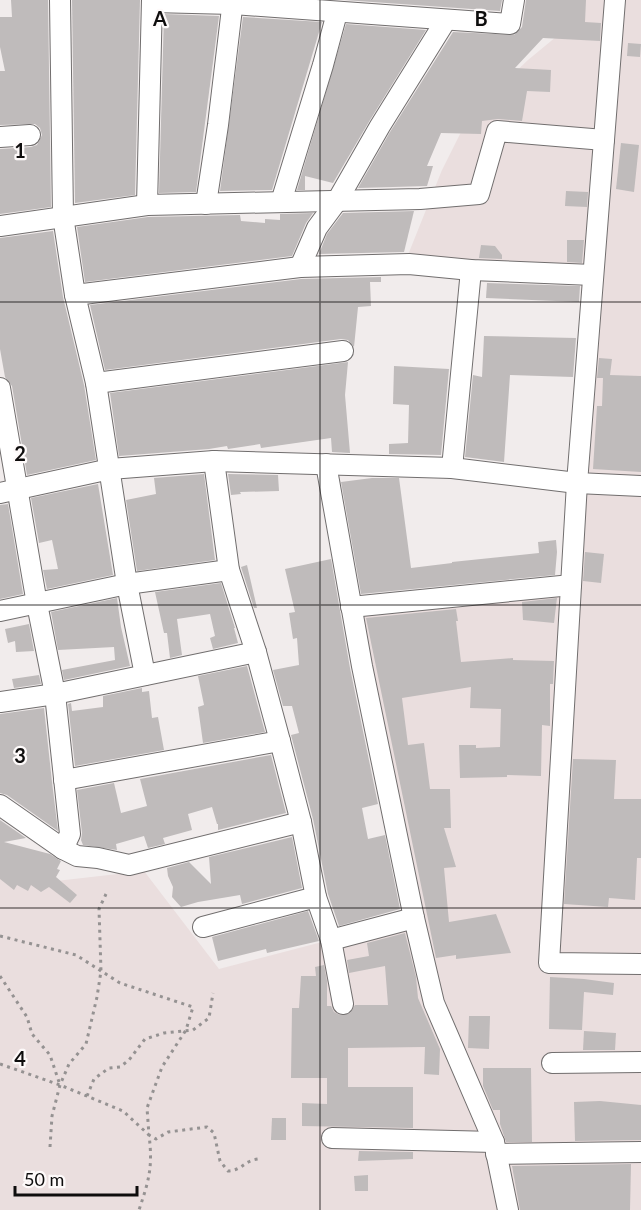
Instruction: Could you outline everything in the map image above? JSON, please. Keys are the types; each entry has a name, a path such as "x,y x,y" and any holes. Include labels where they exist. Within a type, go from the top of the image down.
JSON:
{"street":[{"path":"60,0 63,216 75,295 96,383 127,584 145,675"},
{"path":"147,205 152,1 233,2 336,13 417,9 446,20 510,24 514,0"},
{"path":"615,0 577,483 549,963 641,964"},
{"path":"206,204 233,2"},
{"path":"281,202 323,65 336,13"},
{"path":"300,267 316,228 337,201 380,126 446,20"},
{"path":"0,226 147,205 420,199 479,194 497,131 604,140"},
{"path":"0,137 30,135"},
{"path":"75,295 300,267 409,264 471,270 593,275"},
{"path":"452,468 471,270"},
{"path":"96,383 343,351"},
{"path":"0,388 8,491 37,604 55,694 70,834 63,849"},
{"path":"8,491 110,469 214,461 452,468 577,483 641,486"},
{"path":"214,461 229,570 256,652 302,822 316,897 331,940 343,1004"},
{"path":"326,464 351,607 414,918 434,1003 495,1148 508,1210"},
{"path":"0,611 127,584 229,570"},
{"path":"351,607 571,585"},
{"path":"0,702 55,694 256,652"},
{"path":"64,780 280,741"},
{"path":"0,805 63,849 77,856 129,865 302,822"},
{"path":"203,927 316,897"},
{"path":"331,940 414,918"},
{"path":"552,1063 641,1062"},
{"path":"332,1138 495,1148 641,1152"}],"path":[{"path":"50,1147 52,1116 60,1085 69,1064 86,1044 101,971 99,909 106,894"},
{"path":"0,936 76,955 120,983 193,1007 186,1030 162,1067 147,1108 152,1159 148,1183 139,1210"},
{"path":"0,976 27,1017 32,1034 50,1055 60,1085"},
{"path":"87,1096 94,1078 109,1068 120,1067 129,1060 145,1039 164,1033 193,1030 209,1018 213,993"},
{"path":"0,1064 123,1111 156,1139 168,1132 207,1127 214,1133 220,1161 228,1171 238,1170 248,1161 258,1159"}],"shaded area":[{"path":"573,0 641,0 641,1210 0,1210 0,869 21,885 144,871 219,969 414,918 351,607 571,585 577,483 581,285 463,275 408,255 442,170 469,116 528,60 568,27"}],"building":[{"path":"11,0 48,0 51,207 0,214 0,149 37,145 42,135 40,128 35,124 0,125 0,71 5,71 0,47 0,17 12,17"},
{"path":"72,0 140,0 135,195 75,203"},
{"path":"344,0 502,0 500,11"},
{"path":"526,0 586,0 585,22 601,23 600,41 543,38 515,68 551,70 550,92 527,91 522,121 498,119 482,121 481,134 441,133 427,166 433,166 427,186 358,188 453,32 514,35 522,27"},
{"path":"164,14 219,16 196,192 159,193"},
{"path":"243,17 322,22 272,190 220,191"},
{"path":"346,24 426,30 333,183 305,176 305,190 297,190"},
{"path":"628,43 641,44 640,57 627,56"},
{"path":"621,143 639,145 634,192 616,189"},
{"path":"566,191 588,192 587,207 565,206"},
{"path":"414,211 404,252 319,254 327,234 343,213"},
{"path":"313,213 306,223 292,256 85,282 77,227 148,217 240,215 241,221 265,223 265,219 280,220 280,214"},
{"path":"53,231 63,297 84,385 96,460 27,475 12,386 5,377 0,349 0,238"},
{"path":"567,240 584,240 582,263 567,262"},
{"path":"481,245 495,246 502,255 502,259 479,258"},
{"path":"381,277 381,282 370,282 371,306 358,307 354,347 348,340 341,339 105,370 90,305 301,279"},
{"path":"487,283 580,286 579,302 486,298"},
{"path":"484,336 576,338 573,377 510,375 504,462 465,457 473,375 482,377"},
{"path":"599,358 612,359 610,375 641,376 641,472 593,469 597,406 602,406 603,378 597,378"},
{"path":"348,362 345,395 350,453 332,452 331,438 261,448 260,444 228,449 227,446 119,456 110,393"},
{"path":"394,366 449,369 441,455 389,454 389,444 408,443 409,405 393,404"},
{"path":"204,474 215,560 137,571 126,500 156,494 154,478"},
{"path":"228,474 278,475 279,491 240,492 241,494 231,495"},
{"path":"372,478 399,478 411,568 539,553 538,542 556,540 555,575 361,594 341,482"},
{"path":"98,484 113,575 47,589 43,570 58,569 52,540 39,543 31,498"},
{"path":"8,504 23,594 0,599 0,505"},
{"path":"585,552 604,554 601,583 583,581"},
{"path":"331,559 350,668 378,804 362,808 368,839 385,835 400,909 339,926 328,894 313,819 291,735 299,733 292,706 283,706 273,670 299,665 297,638 293,639 289,613 295,612 285,569"},
{"path":"247,565 257,608 254,608 241,567"},
{"path":"221,583 238,643 213,649 210,638 215,636 210,614 177,619 182,655 170,658 167,633 164,633 155,592"},
{"path":"117,598 130,666 64,680 62,670 115,660 114,647 58,650 51,612"},
{"path":"557,598 554,623 523,620 522,602"},
{"path":"456,609 461,662 513,658 513,660 554,661 553,684 550,684 550,726 542,725 541,776 507,775 507,777 460,778 459,745 476,745 476,748 500,747 501,709 470,708 471,687 402,698 408,745 424,743 430,789 450,789 451,828 444,828 456,867 444,868 449,922 496,914 511,953 456,959 456,955 436,958 366,618"},
{"path":"29,624 34,651 16,652 15,641 8,643 5,629"},
{"path":"247,666 265,732 203,743 198,707 204,705 198,676"},
{"path":"39,675 41,684 14,688 12,679"},
{"path":"142,688 142,692 149,691 152,718 158,717 164,750 75,766 68,704 71,703 72,711 103,707 103,696"},
{"path":"44,708 58,831 7,795 0,793 0,714"},
{"path":"271,755 286,813 218,830 212,807 188,814 192,830 163,838 165,844 148,848 144,836 116,844 117,850 83,845 77,790 114,783 121,813 147,806 140,779"},
{"path":"573,759 616,760 614,799 641,799 641,858 637,858 635,900 609,898 608,907 564,904"},
{"path":"0,820 26,838 4,842 50,854 61,861 56,877 77,895 70,903 49,887 41,892 31,885 28,891 17,885 14,890 0,879"},
{"path":"292,837 302,888 242,904 240,895 181,907 172,897 173,887 167,868 189,862 211,884 209,857"},
{"path":"308,911 319,941 267,953 266,949 218,961 212,937"},
{"path":"405,933 416,977 418,998 440,1049 439,1075 424,1074 425,1047 348,1048 348,1087 413,1087 413,1128 302,1126 302,1103 327,1104 327,1078 291,1078 292,1008 299,1008 301,976 316,976 315,967 324,965 327,981 327,1006 331,1006 334,1012 340,1015 350,1013 355,1005 388,1005 385,966 349,973 347,960 369,956 367,943"},
{"path":"550,977 614,983 613,995 584,992 582,1030 549,1029"},
{"path":"469,1016 490,1016 489,1049 468,1048"},
{"path":"584,1031 616,1033 615,1050 583,1050"},
{"path":"483,1068 531,1068 532,1142 506,1142 500,1124 500,1110 493,1110 483,1086"},
{"path":"600,1101 641,1105 641,1140 575,1141 574,1102"},
{"path":"272,1118 286,1118 286,1140 271,1140"},
{"path":"359,1151 413,1152 413,1159 358,1161"},
{"path":"631,1164 630,1210 520,1210 512,1166"},
{"path":"368,1175 368,1191 355,1191 354,1176"}]}
